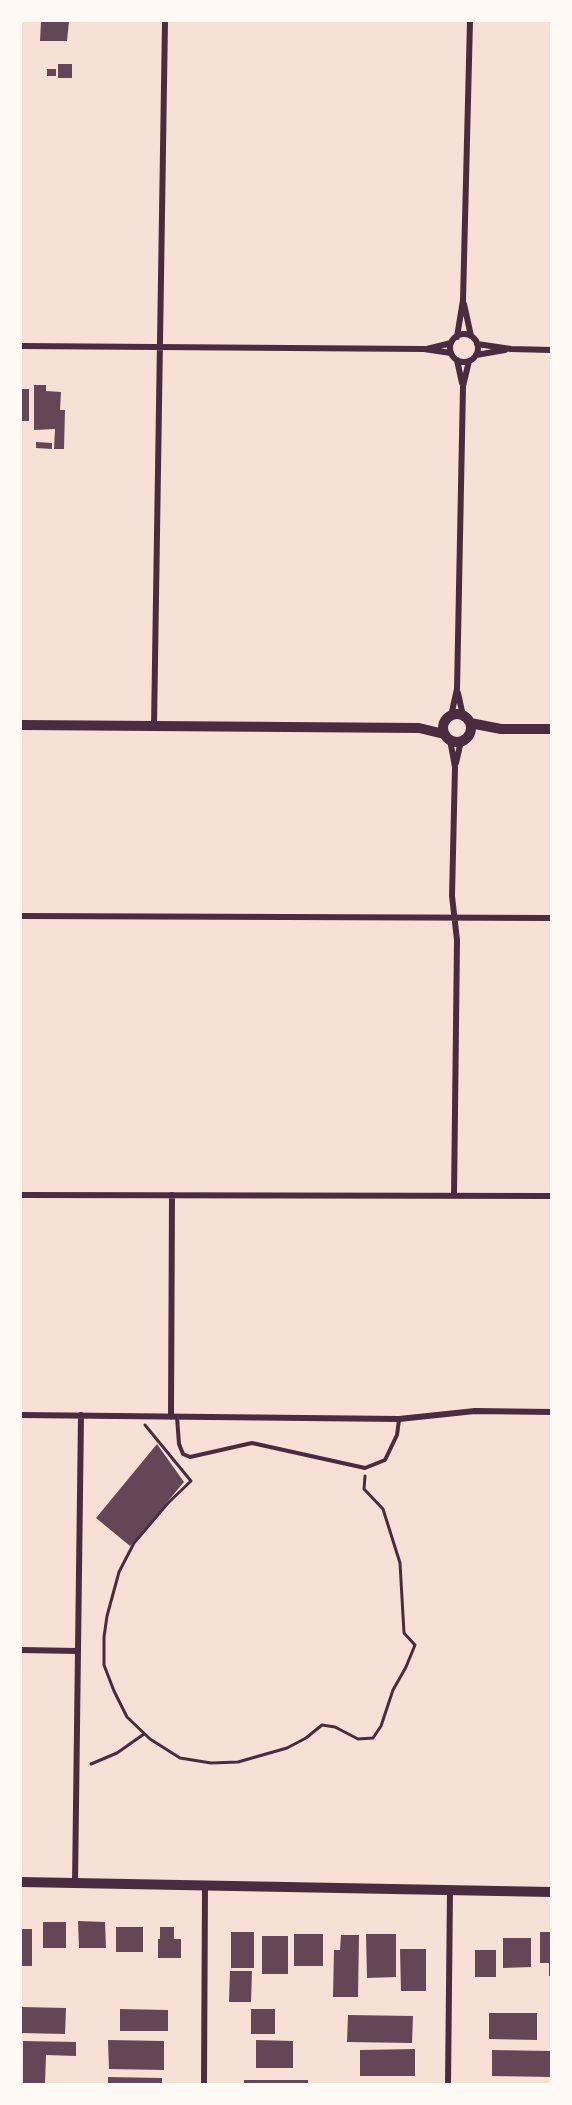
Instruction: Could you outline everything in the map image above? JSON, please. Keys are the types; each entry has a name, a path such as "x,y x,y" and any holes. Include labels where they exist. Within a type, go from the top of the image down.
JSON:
{"street":[{"path":"154,726 165,21"},
{"path":"424,349 451,343 457,336 463,300 470,21"},
{"path":"463,300 471,336 477,344 476,355"},
{"path":"457,336 466,334 471,336"},
{"path":"451,343 451,353"},
{"path":"477,344 511,349 551,350"},
{"path":"21,346 424,349 451,353 458,360 463,386 457,689 447,728 455,766 452,896 457,958 454,1196"},
{"path":"463,386 469,361 476,355 511,349"},
{"path":"458,360 469,361"},
{"path":"455,766 465,738 466,720 457,689"},
{"path":"21,725 447,728 466,720 501,729"},
{"path":"447,728 465,738 501,729 551,729"},
{"path":"21,916 551,918"},
{"path":"21,1195 551,1197"},
{"path":"172,1195 174,1417"},
{"path":"21,1415 399,1419 475,1411 551,1412"},
{"path":"75,1884 81,1415"},
{"path":"21,1650 78,1652"},
{"path":"21,1882 551,1892"},
{"path":"204,2084 205,1885"},
{"path":"448,2084 450,1890"}],"lane":[{"path":"174,1417 179,1444 183,1454 190,1458 252,1443 365,1468 385,1460 397,1435 399,1419"}],"path":[{"path":"138,1416 191,1481 134,1543 119,1572 107,1616 104,1665 127,1717 144,1733 180,1758 211,1763 238,1762 287,1748 306,1738 322,1725 335,1727 358,1739 373,1738 381,1726 393,1690 415,1645 404,1633 400,1563 383,1509 364,1489 365,1468"},
{"path":"91,1764 117,1753 144,1733"}],"building":[{"path":"41,21 69,21 67,41 40,41"},
{"path":"58,64 72,64 72,78 58,78"},
{"path":"47,69 56,69 56,76 47,76"},
{"path":"34,385 46,385 46,391 61,392 60,410 65,410 64,449 54,449 55,429 34,430"},
{"path":"21,389 29,389 29,421 21,421"},
{"path":"36,442 52,443 52,449 36,448"},
{"path":"157,1444 184,1482 130,1546 96,1518"},
{"path":"78,1921 105,1922 106,1948 79,1948"},
{"path":"43,1922 66,1922 66,1948 43,1948"},
{"path":"116,1927 143,1927 143,1952 116,1952"},
{"path":"160,1927 174,1927 174,1939 181,1939 181,1958 158,1958"},
{"path":"21,1929 32,1929 32,1966 21,1966"},
{"path":"231,1932 254,1932 254,1968 231,1968"},
{"path":"540,1932 551,1932 551,1976 549,1976 549,1963 540,1963"},
{"path":"294,1934 323,1934 323,1966 294,1966"},
{"path":"366,1934 396,1934 396,1977 367,1978"},
{"path":"341,1935 359,1935 358,1997 333,1997 334,1950 340,1950"},
{"path":"262,1936 288,1936 288,1974 262,1974"},
{"path":"503,1938 531,1938 531,1967 503,1968"},
{"path":"400,1949 426,1949 426,1991 401,1991"},
{"path":"475,1950 496,1950 496,1977 475,1977"},
{"path":"230,1971 252,1971 251,2002 229,2002"},
{"path":"21,2007 66,2008 65,2034 21,2033"},
{"path":"120,2009 168,2010 168,2031 120,2031"},
{"path":"251,2009 275,2009 275,2034 251,2034"},
{"path":"489,2013 537,2013 537,2040 489,2039"},
{"path":"348,2015 413,2016 412,2043 347,2042"},
{"path":"108,2040 164,2041 164,2070 109,2069"},
{"path":"256,2040 293,2041 293,2068 256,2068"},
{"path":"23,2041 76,2042 76,2056 46,2055 45,2084 23,2084"},
{"path":"415,2049 415,2076 360,2076 360,2050"},
{"path":"492,2050 551,2051 551,2077 492,2076"},
{"path":"108,2077 162,2078 162,2084 108,2084"},
{"path":"244,2080 308,2080 308,2084 244,2084"}]}
